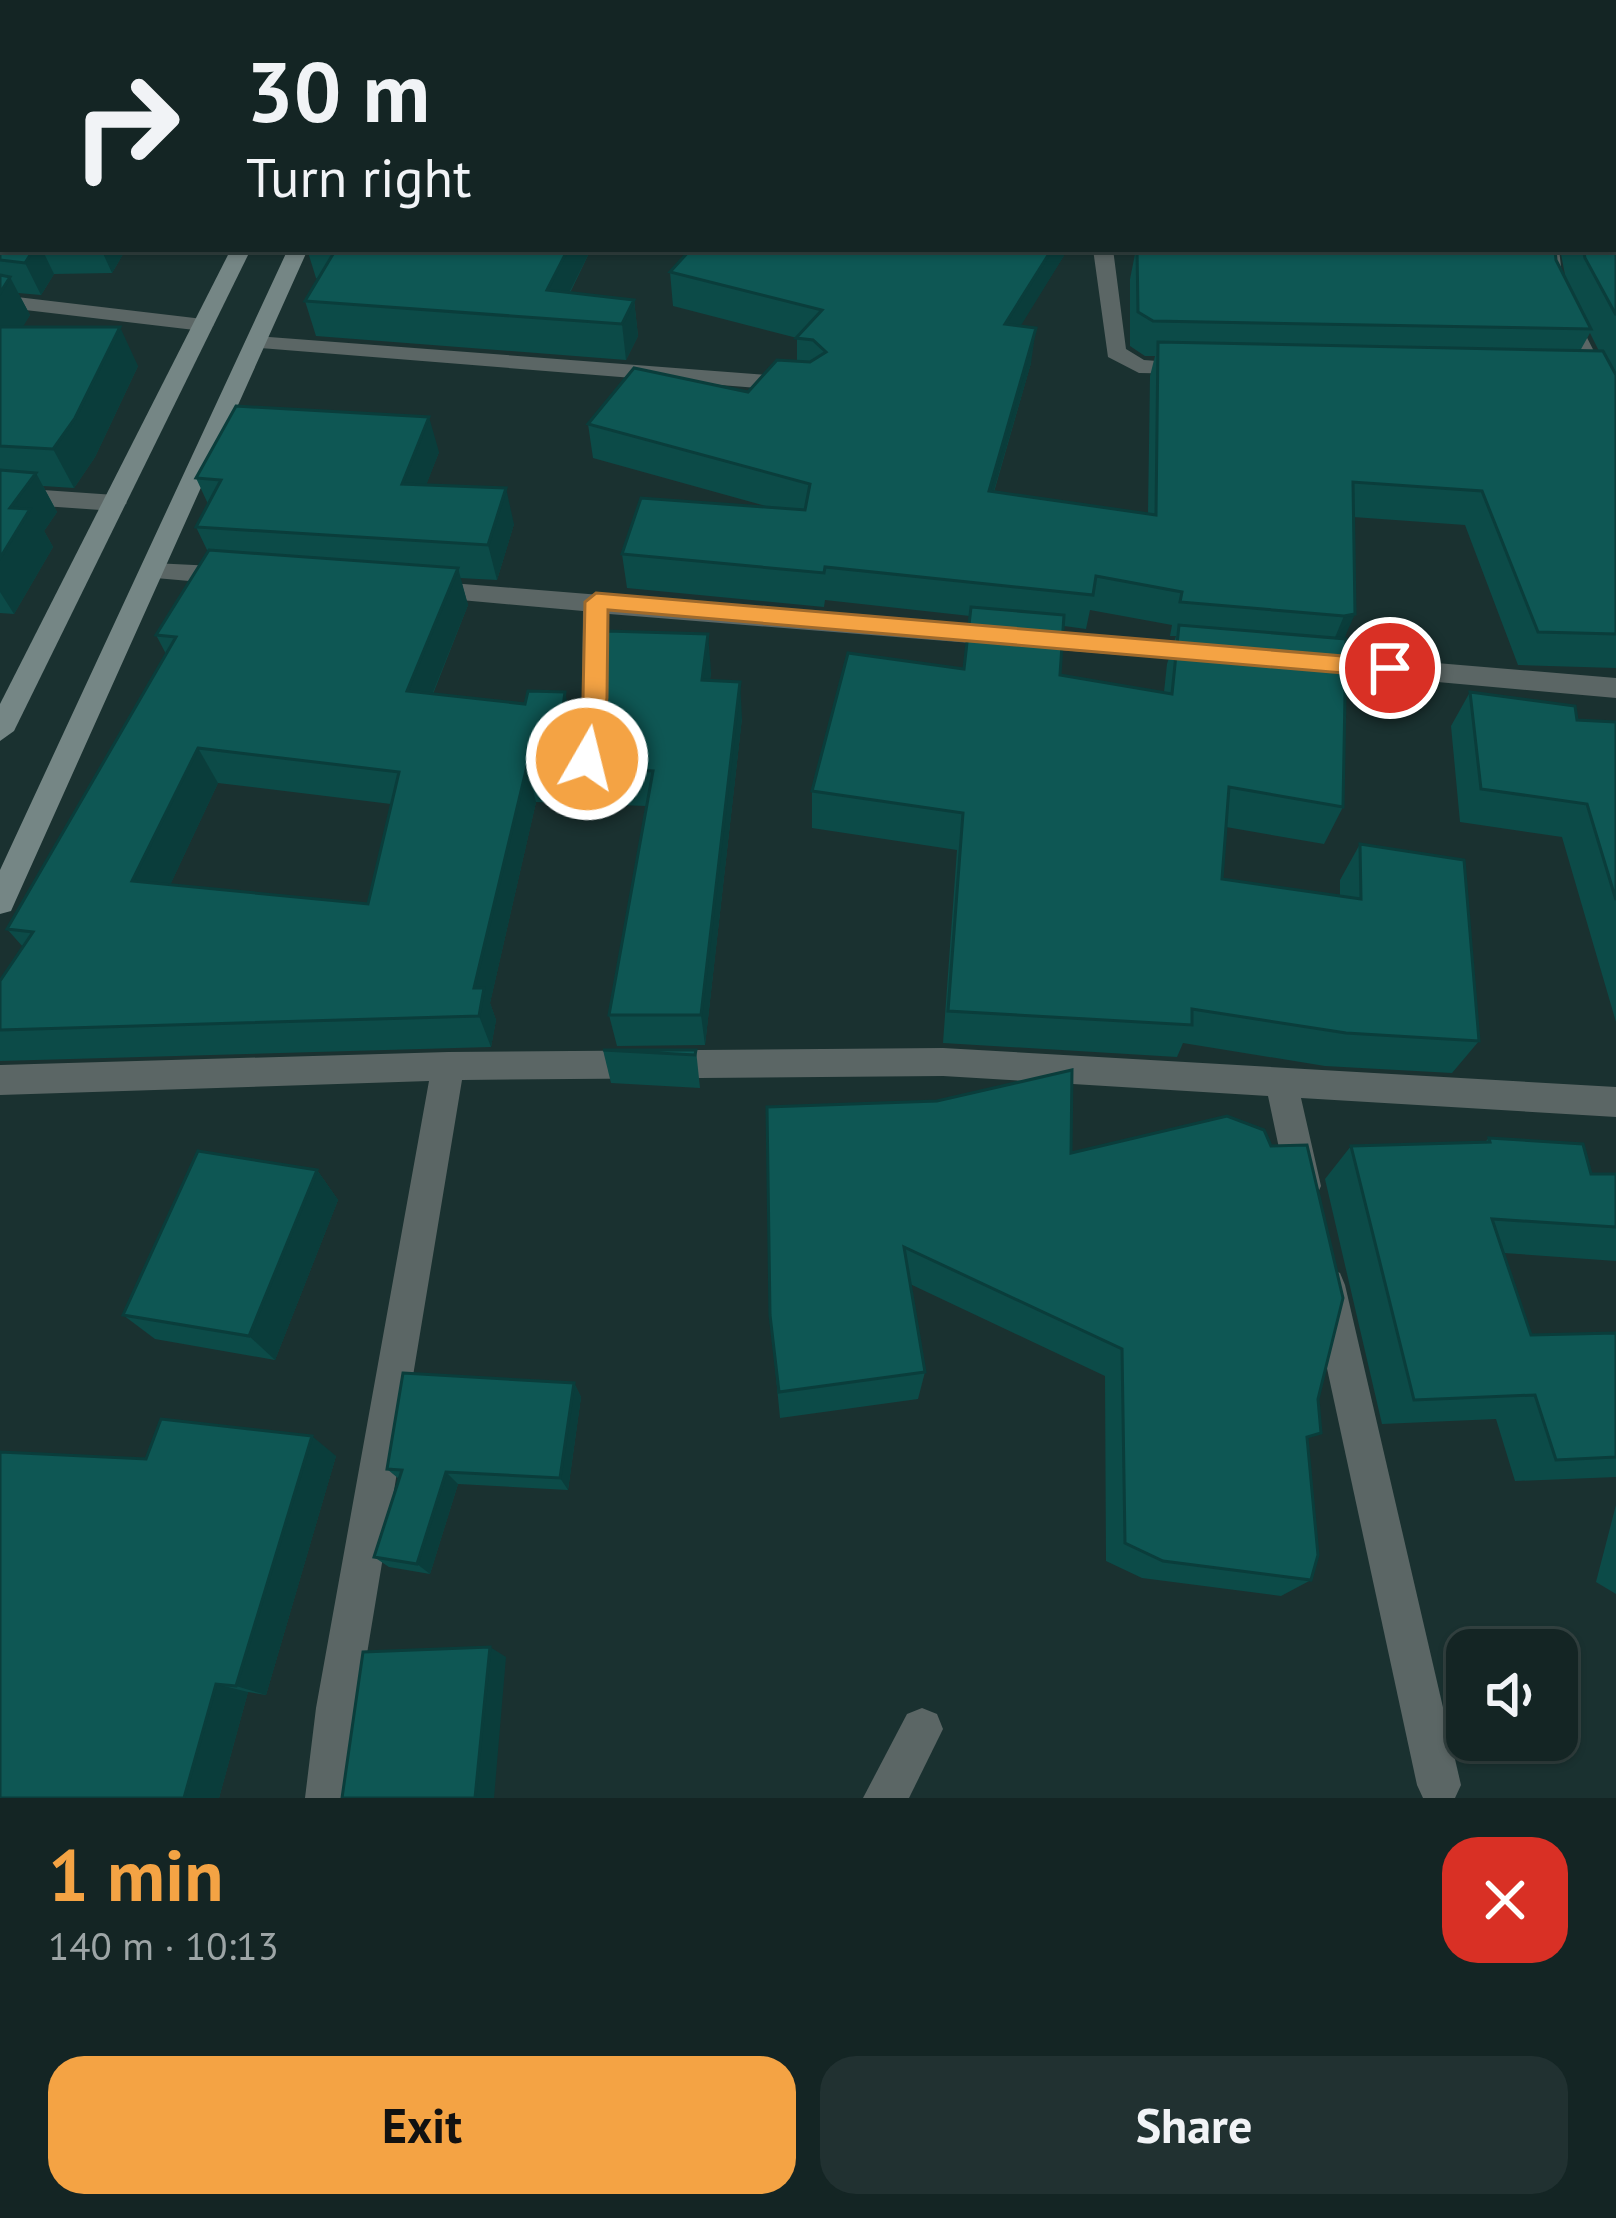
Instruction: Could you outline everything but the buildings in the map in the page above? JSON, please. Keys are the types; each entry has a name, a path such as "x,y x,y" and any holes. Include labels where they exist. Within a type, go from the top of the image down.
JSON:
{"main road":[{"path":"0,731 240,252"},
{"path":"0,902 297,252"}],"street":[{"path":"1103,252 1116,352 1139,366 1213,370"},
{"path":"1549,252 1554,293 1584,375 1616,416"},
{"path":"0,301 203,325"},
{"path":"256,342 810,385"},
{"path":"0,495 115,503"},
{"path":"153,571 270,579"},
{"path":"410,588 1616,688"},
{"path":"587,759 595,698 596,602"},
{"path":"0,1080 448,1066 943,1062 1616,1102"},
{"path":"327,1798 337,1708 448,1066"},
{"path":"1281,1080 1439,1785"},
{"path":"885,1798 922,1730"}],"route":[{"path":"587,759 595,698 596,602 1390,668"}]}
